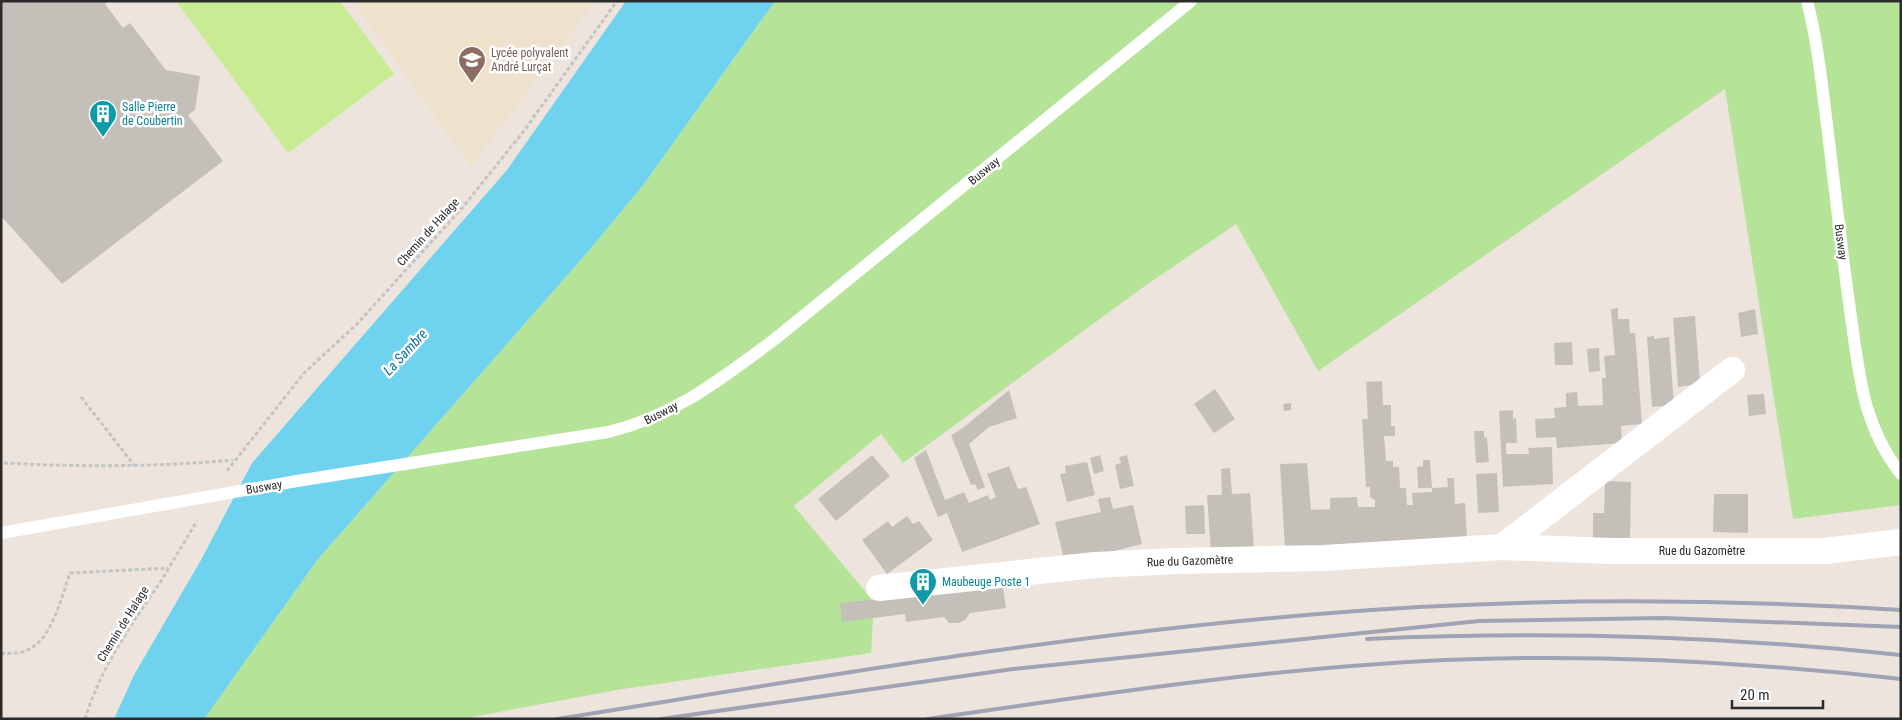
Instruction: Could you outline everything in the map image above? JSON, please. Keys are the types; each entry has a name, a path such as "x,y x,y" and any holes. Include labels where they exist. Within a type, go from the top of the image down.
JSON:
{"street":[{"path":"1502,548 1732,370"},
{"name":"Rue du Gazomètre","path":"879,588 1095,565 1177,560 1324,558 1502,548 1611,551 1825,551 1901,542"}],"lane":[{"name":"Busway","path":"3,533 298,481 608,432 639,424 671,410 722,378 886,250 1191,1"},
{"name":"Busway","path":"1807,1 1818,52 1840,238 1861,383 1869,418 1881,446 1901,474"}],"path":[{"name":"Chemin de Halage","path":"134,465 169,466 234,460 304,372 357,324 463,207 523,132 617,1"},
{"path":"81,398 134,465"},
{"path":"4,463 76,467 134,465"},
{"name":"Chemin de Halage","path":"1,652 24,652 36,645 47,632 70,573 169,568 110,658 93,694 85,719"}],"shaded area":[{"name":"Lycée polyvalent André Lurçat","path":"352,1 596,1 471,167"}],"green space":[{"path":"176,1 340,1 394,74 288,153"},
{"path":"775,1 1901,1 1901,505 1793,519 1725,89 1318,371 1236,224 1142,288 903,463 881,434 794,506 874,602 871,653 617,690 461,719 204,719 318,559 586,254 644,184"}],"water":[{"name":"La Sambre","path":"626,1 775,1 644,184 586,254 318,559 204,719 114,719 134,675 201,560 252,463 507,170"}],"building":[{"name":"Salle Pierre de Coubertin","path":"1,1 109,1 105,4 123,28 130,23 166,70 200,76 195,110 188,115 223,161 62,284 1,216"},
{"path":"1618,308 1618,319 1629,319 1630,333 1635,333 1642,424 1621,426 1622,443 1557,448 1556,437 1536,438 1535,419 1555,418 1554,408 1566,407 1566,393 1577,392 1578,406 1603,405 1602,378 1606,378 1604,356 1615,355 1611,309"},
{"path":"1755,309 1758,334 1741,337 1738,313"},
{"path":"1695,316 1700,384 1678,387 1673,318"},
{"path":"1654,336 1654,339 1669,337 1674,405 1652,407 1647,337"},
{"path":"1572,342 1573,365 1555,365 1554,343"},
{"path":"1599,348 1600,371 1589,372 1587,349"},
{"path":"1382,381 1383,405 1391,405 1391,426 1395,426 1395,436 1384,436 1386,461 1393,461 1393,467 1399,467 1400,488 1406,488 1407,505 1413,505 1412,493 1432,492 1432,488 1448,487 1447,478 1454,478 1455,504 1465,503 1467,539 1285,549 1280,464 1307,463 1311,510 1330,509 1330,498 1357,497 1358,507 1375,507 1375,500 1370,497 1370,487 1366,487 1362,419 1368,419 1366,382"},
{"path":"1215,389 1235,419 1214,433 1194,404"},
{"path":"1009,390 1017,418 989,427 969,444 985,487 978,490 975,484 971,485 951,435 963,428"},
{"path":"1764,394 1766,414 1749,416 1747,395"},
{"path":"1291,403 1291,410 1284,411 1283,404"},
{"path":"1513,410 1513,419 1516,418 1517,443 1506,443 1506,454 1529,454 1528,448 1552,447 1553,484 1503,487 1499,411"},
{"path":"1474,431 1484,431 1484,437 1487,438 1489,462 1476,463"},
{"path":"926,450 945,500 964,492 969,503 988,495 990,500 996,497 987,474 1009,466 1018,489 1026,487 1040,524 962,552 947,513 938,517 914,458"},
{"path":"872,455 890,476 836,521 818,499"},
{"path":"1100,455 1104,471 1094,474 1090,458"},
{"path":"1127,455 1134,486 1120,489 1115,465 1121,463 1119,457"},
{"path":"1423,460 1430,460 1432,488 1418,488 1417,467 1423,466"},
{"path":"1087,462 1095,495 1067,502 1060,474 1066,473 1065,466"},
{"path":"1230,468 1232,494 1250,493 1254,549 1211,552 1207,495 1222,495 1221,469"},
{"path":"1497,473 1499,512 1478,513 1476,474"},
{"path":"1605,481 1631,482 1630,543 1593,542 1593,513 1604,513"},
{"path":"1714,494 1748,494 1748,533 1713,532"},
{"path":"1110,497 1113,509 1133,505 1142,544 1065,563 1055,522 1101,512 1098,499"},
{"path":"1204,505 1205,534 1186,534 1185,506"},
{"path":"907,516 913,524 919,521 933,540 887,574 862,540 888,521 892,527"},
{"name":"Maubeuge Poste 1","path":"1003,587 1006,608 970,613 965,620 958,623 949,623 944,617 906,622 905,614 842,622 840,603"}],"railway":[{"path":"557,719 943,658 1137,632 1331,613 1544,602 1616,601 1758,603 1901,610"},
{"path":"661,719 1013,669 1479,621 1664,618 1901,627"},
{"path":"1367,639 1501,635 1701,639 1901,655"},
{"path":"928,719 1186,683 1315,669 1445,660 1559,658 1673,661 1787,668 1901,679"}],"place":[{"name":"Lycée polyvalent André Lurçat","path":"472,84"},
{"name":"Salle Pierre de Coubertin","path":"103,138"},
{"name":"Maubeuge Poste 1","path":"923,606"}]}
